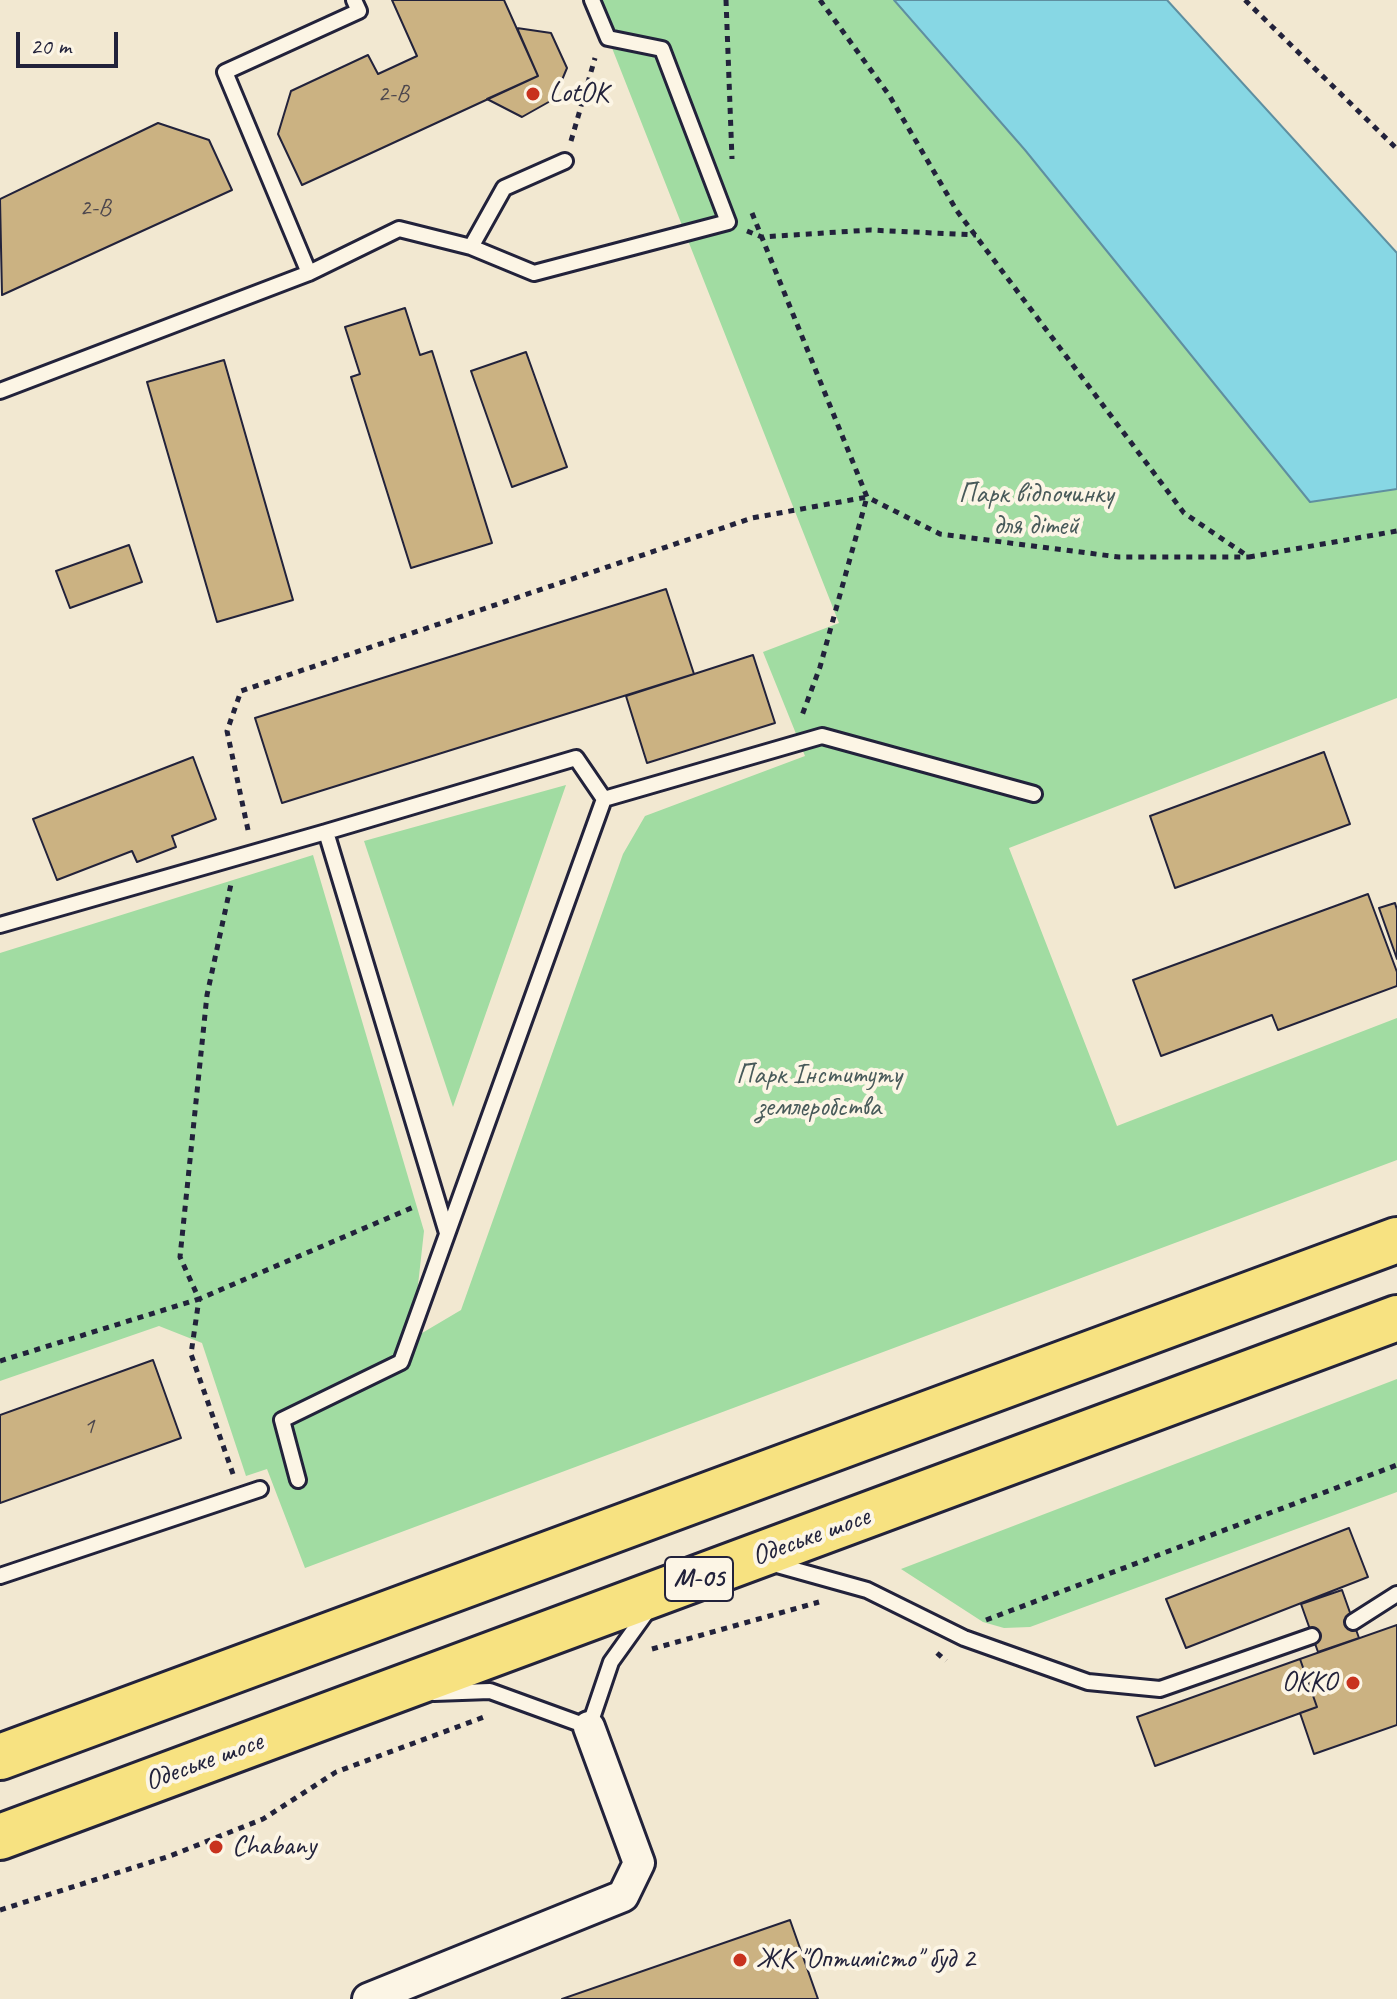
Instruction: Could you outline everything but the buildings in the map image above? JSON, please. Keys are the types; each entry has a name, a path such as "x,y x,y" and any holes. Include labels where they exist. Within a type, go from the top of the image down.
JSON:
{"highway":[{"name":"М-05","path":"0,1757 1397,1240"},
{"name":"Одеське шосе","path":"0,1837 1397,1318"}],"street":[{"path":"368,1999 623,1896 639,1863 589,1727"}],"lane":[{"path":"309,273 225,72 359,11 354,0"},
{"path":"0,374 3,390 309,273 399,229 471,247 534,273 728,222 662,49 608,38 592,0"},
{"path":"471,247 504,188 565,161"},
{"path":"604,799 822,736 1034,794"},
{"path":"0,925 576,758 604,799"},
{"path":"298,1480 282,1420 401,1362 604,799"},
{"path":"326,832 447,1233"},
{"path":"0,1576 240,1493 260,1489"},
{"path":"754,1558 867,1590 964,1638 1088,1682 1160,1689 1312,1636"},
{"path":"386,1695 490,1691 589,1727 611,1662 663,1592"},
{"path":"1353,1622 1397,1594"}],"path":[{"path":"726,0 732,162"},
{"path":"820,0 889,95 976,235 1184,513 1249,557"},
{"path":"1245,0 1397,149"},
{"path":"565,161 604,28"},
{"path":"747,199 867,497 820,667 791,746"},
{"path":"762,237 870,230 976,235"},
{"path":"252,852 227,731 241,691 752,518 867,497 940,534 1119,557 1249,557 1397,531"},
{"path":"237,856 207,995 180,1257 199,1299 191,1354 240,1493"},
{"path":"0,1361 199,1299 436,1197"},
{"path":"974,1625 1397,1465"},
{"path":"646,1654 654,1646 828,1599"},
{"path":"935,1651 946,1661"},
{"path":"0,1910 170,1856 263,1819 336,1772 484,1716 498,1720"}],"green space":[{"name":"Парк Інституту землеробства","path":"601,0 894,0 1025,150 1310,502 1397,489 1397,698 1009,848 1117,1126 1397,1018 1397,1160 305,1568 267,1469 246,1476 202,1343 159,1326 0,1381 0,953 313,855 424,1231 412,1339 461,1310 623,854 645,816 805,756 763,652 839,623 597,10"},
{"path":"566,785 453,1107 364,841"},
{"path":"1397,1379 1397,1492 1030,1627 1004,1628 983,1622 901,1569"}],"water":[{"path":"894,0 1167,0 1397,253 1397,489 1310,502 1025,150"}],"place":[{"name":"LotOK","path":"533,94"},
{"name":"OKKO","path":"1353,1683"},
{"name":"Chabany","path":"216,1847"},
{"name":"ЖК \"Оптимісто\" буд 2","path":"740,1960"}],"park label":[{"name":"Парк відпочинку для дітей","path":"1036,511"}]}
